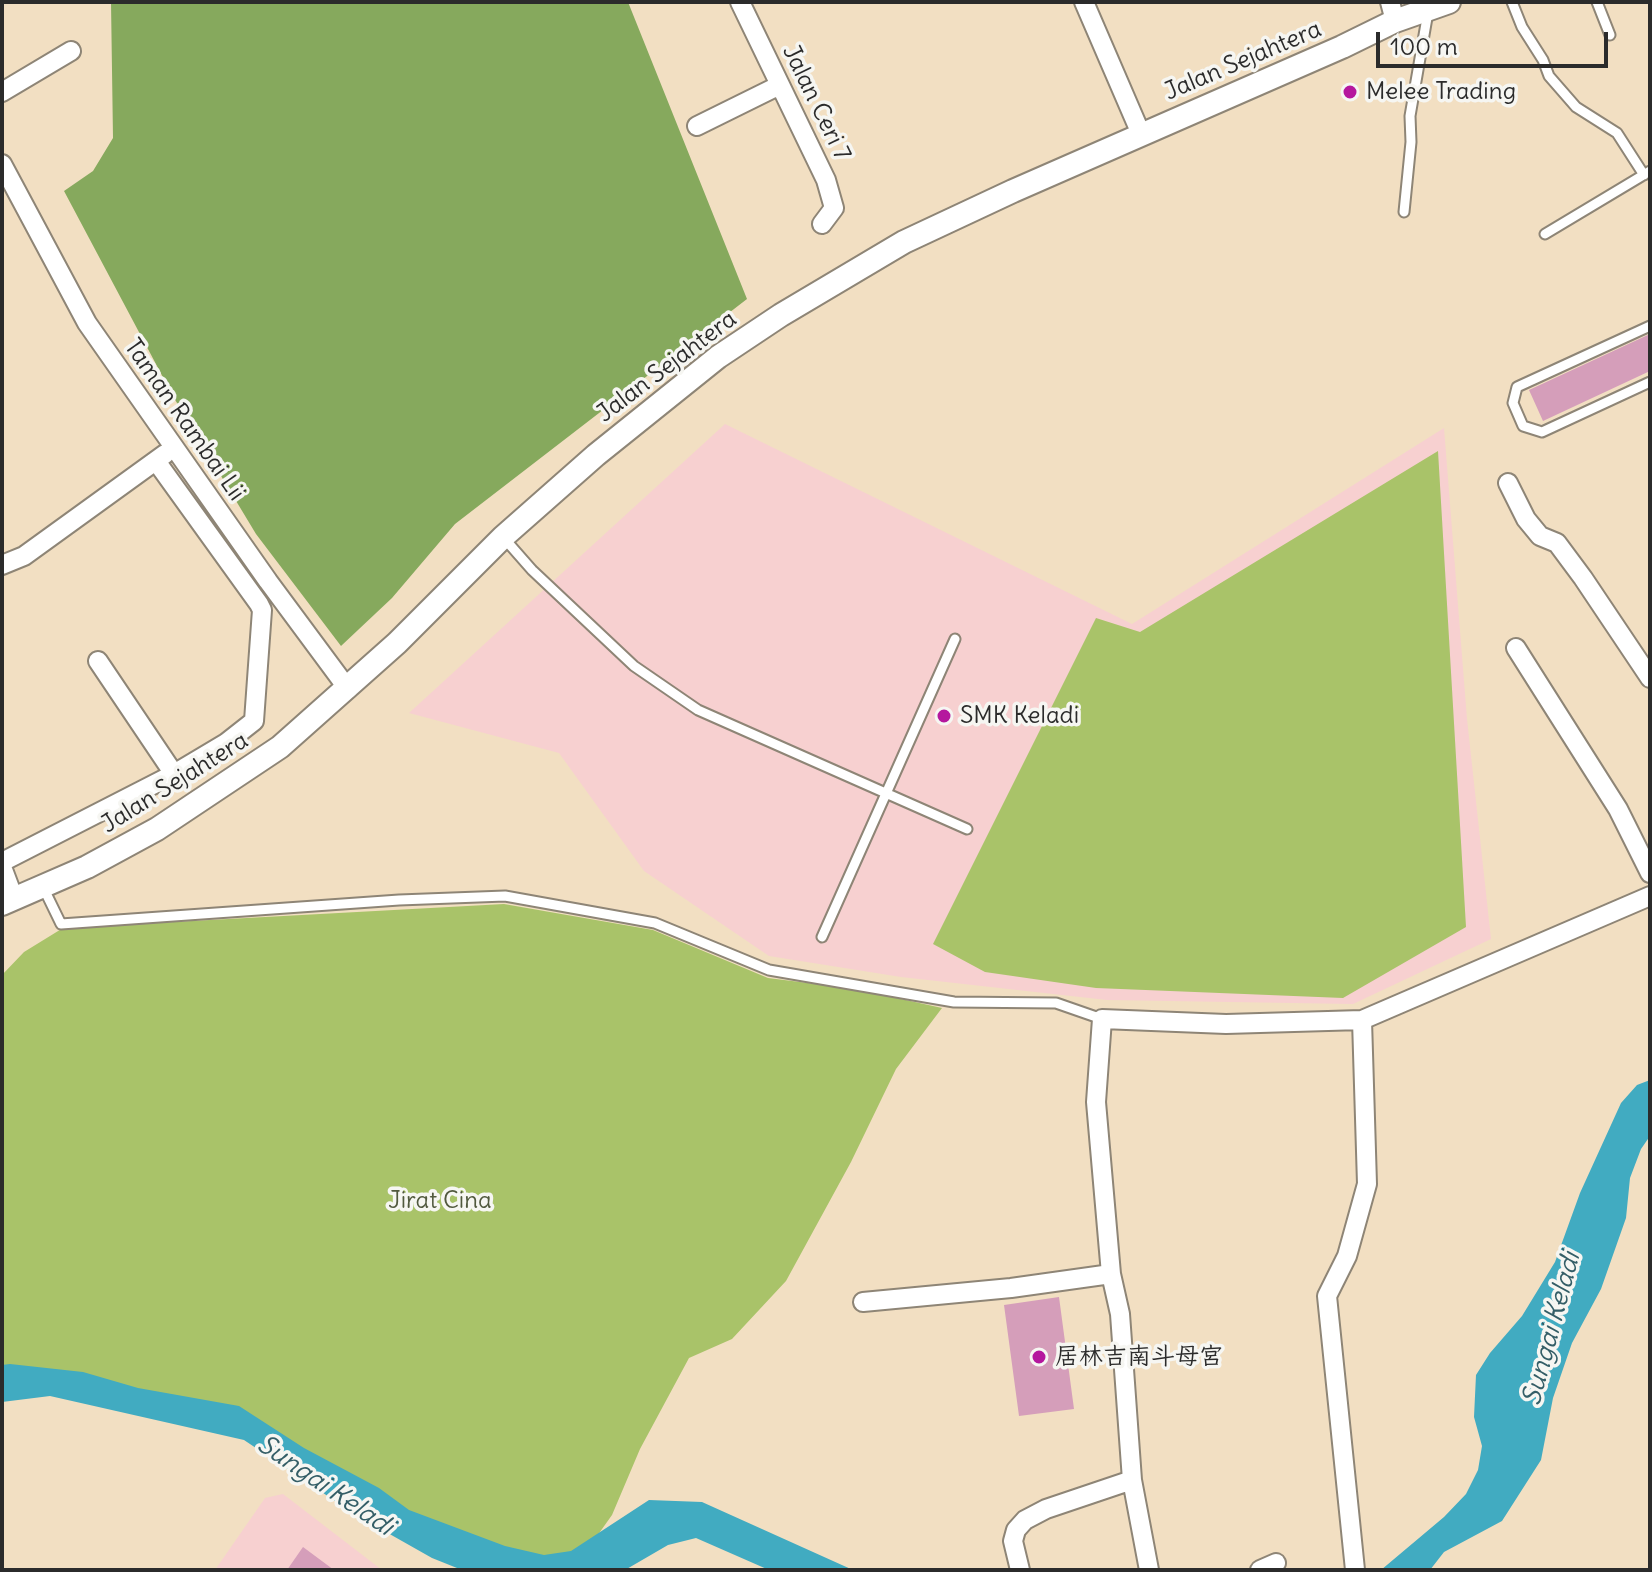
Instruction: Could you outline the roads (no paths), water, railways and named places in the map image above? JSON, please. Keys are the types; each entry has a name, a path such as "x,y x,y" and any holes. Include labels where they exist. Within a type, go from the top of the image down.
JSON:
{"street":[{"name":"Jalan Ceri 7","path":"740,2 826,180 834,208 822,224"},
{"path":"1084,2 1141,134"},
{"name":"Jalan Sejahtera","path":"8,902 157,829 280,747 348,689 503,537 596,455 718,357 781,315 904,242 1342,47 1392,11 1438,6"},
{"path":"2,92 71,51"},
{"path":"697,126 780,85"},
{"name":"Taman Rambai Lii","path":"2,164 87,323 268,581 348,689"},
{"path":"2,565 24,556 175,447"},
{"path":"8,902 2,865 174,774 226,743 254,721 262,610 156,461"},
{"path":"1508,483 1526,519 1540,536 1557,543 1650,678"},
{"path":"1516,648 1618,809 1650,873"},
{"path":"98,661 174,774"},
{"path":"1149,1570 1132,1480 1120,1314 1111,1274 1096,1102 1102,1019 1226,1024 1362,1020 1650,896"},
{"path":"1355,1570 1327,1296 1347,1256 1367,1184 1362,1020"},
{"path":"863,1302 1011,1288 1111,1274"},
{"path":"1020,1570 1013,1541 1016,1530 1025,1520 1046,1509 1132,1480"}],"lane":[{"path":"1512,2 1549,76 1576,107 1617,133 1647,173 1545,234"},
{"path":"1597,2 1610,35"},
{"path":"1404,212 1410,116 1438,6"},
{"path":"1650,326 1517,387 1513,403 1523,426 1542,432 1650,382"},
{"path":"503,537 532,570 634,666 698,710 967,829"},
{"path":"822,937 955,639"},
{"path":"43,887 61,924 399,900 505,896 655,923 769,970 954,1002 1056,1003 1102,1019"}],"water":[{"name":"Sungai Keladi","path":"1650,1080 1650,1136 1641,1149 1630,1178 1626,1218 1601,1289 1572,1343 1553,1398 1541,1460 1502,1521 1444,1552 1430,1570 1381,1570 1444,1517 1466,1494 1478,1470 1482,1446 1474,1417 1476,1375 1490,1353 1522,1316 1555,1262 1580,1193 1621,1103 1637,1085"},
{"name":"Sungai Keladi","path":"2,1365 83,1372 138,1388 239,1406 304,1448 379,1488 409,1510 505,1546 544,1555 571,1551 649,1500 702,1502 853,1570 769,1570 696,1538 668,1545 625,1570 462,1570 432,1558 356,1515 244,1440 50,1396 2,1402"}],"place":[{"name":"Melee Trading","path":"1350,92"},
{"name":"SMK Keladi","path":"944,716"},
{"name":"居林吉南斗母宫","path":"1039,1357"}],"park label":[{"name":"Jirat Cina","path":"440,1201"}]}
